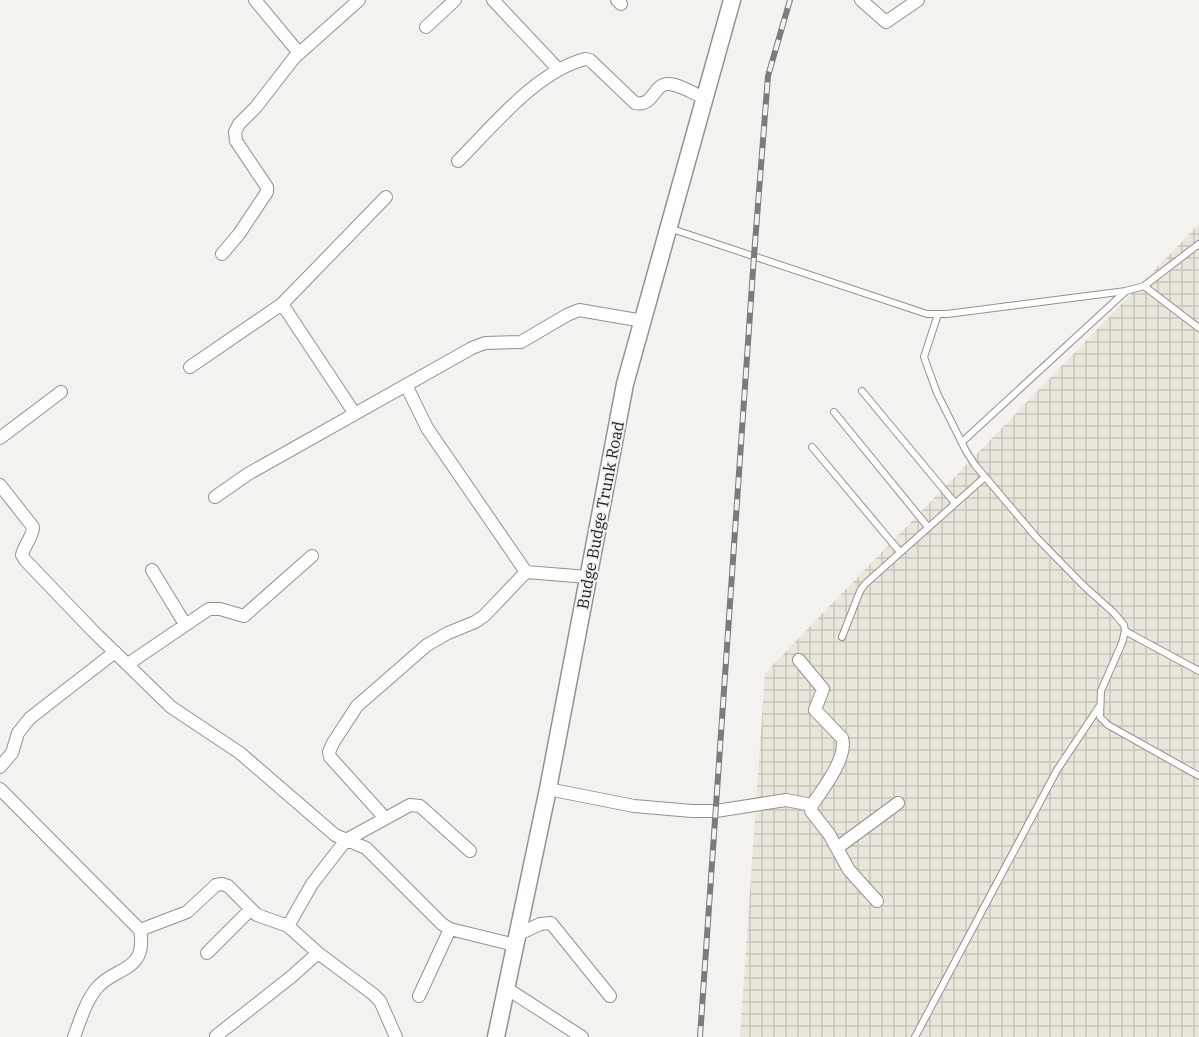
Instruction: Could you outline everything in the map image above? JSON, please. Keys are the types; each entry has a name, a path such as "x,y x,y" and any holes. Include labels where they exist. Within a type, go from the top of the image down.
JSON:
{"main road":[{"name":"Budge Budge Trunk Road","path":"496,1037 548,789 626,384 732,0"}],"street":[{"path":"255,0 299,53"},
{"path":"222,254 239,234 267,192 267,187 236,141 235,132 239,124 256,107 299,53 359,0"},
{"path":"426,27 454,0"},
{"path":"493,0 559,70"},
{"path":"861,0 886,22 918,0"},
{"path":"458,161 522,97 559,70 577,61 590,60 635,103 647,102 665,84 705,98"},
{"path":"190,368 282,304 386,197"},
{"path":"282,304 356,414"},
{"path":"215,497 248,474 472,348 485,343 521,342 579,310 643,321"},
{"path":"406,385 427,428 526,572"},
{"path":"0,438 61,392"},
{"path":"0,484 33,527 33,533 23,548 22,555 25,560 171,707 240,753 335,835 366,848 435,918 450,929 516,940 540,924 551,922 610,996"},
{"path":"128,664 202,612 214,608 244,616 312,556"},
{"path":"152,570 185,624"},
{"path":"526,572 588,577"},
{"path":"385,818 330,757 329,752 333,743 351,713 375,688 427,645 484,616 526,572"},
{"path":"0,767 12,753 18,733 30,718 115,651"},
{"path":"799,660 823,689 815,710 842,738 843,742 838,764 812,805 811,811 814,818 829,834 849,870 877,901"},
{"path":"0,789 140,930 140,952 137,959 133,964 100,984 95,990 87,1002 74,1037"},
{"path":"548,789 634,806 692,811 716,811 786,800 812,805"},
{"path":"837,848 898,803"},
{"path":"288,926 312,884 346,840 415,804 430,813 470,851"},
{"path":"140,930 187,912 216,885 228,886 263,919 288,926 318,953 380,1001 396,1037"},
{"path":"207,953 251,909"},
{"path":"420,996 450,929"},
{"path":"216,1036 318,953"},
{"path":"506,988 582,1037"}],"lane":[{"path":"669,228 927,314 1126,291 1144,286 1199,244"},
{"path":"1144,286 1199,328"},
{"path":"962,442 1126,291"},
{"path":"938,314 924,357 937,393 975,465 1037,538 1124,625 1122,643 1101,691 1100,717 1108,725 1199,776"},
{"path":"862,392 956,503"},
{"path":"834,412 928,527"},
{"path":"812,447 900,552"},
{"path":"842,637 860,591 872,577 985,477"},
{"path":"1125,631 1199,671"},
{"path":"915,1037 1057,770 1099,706"}],"shaded area":[{"path":"1199,224 1199,1037 740,1037 765,673"}],"railway":[{"path":"700,1037 768,76 790,0"}]}
